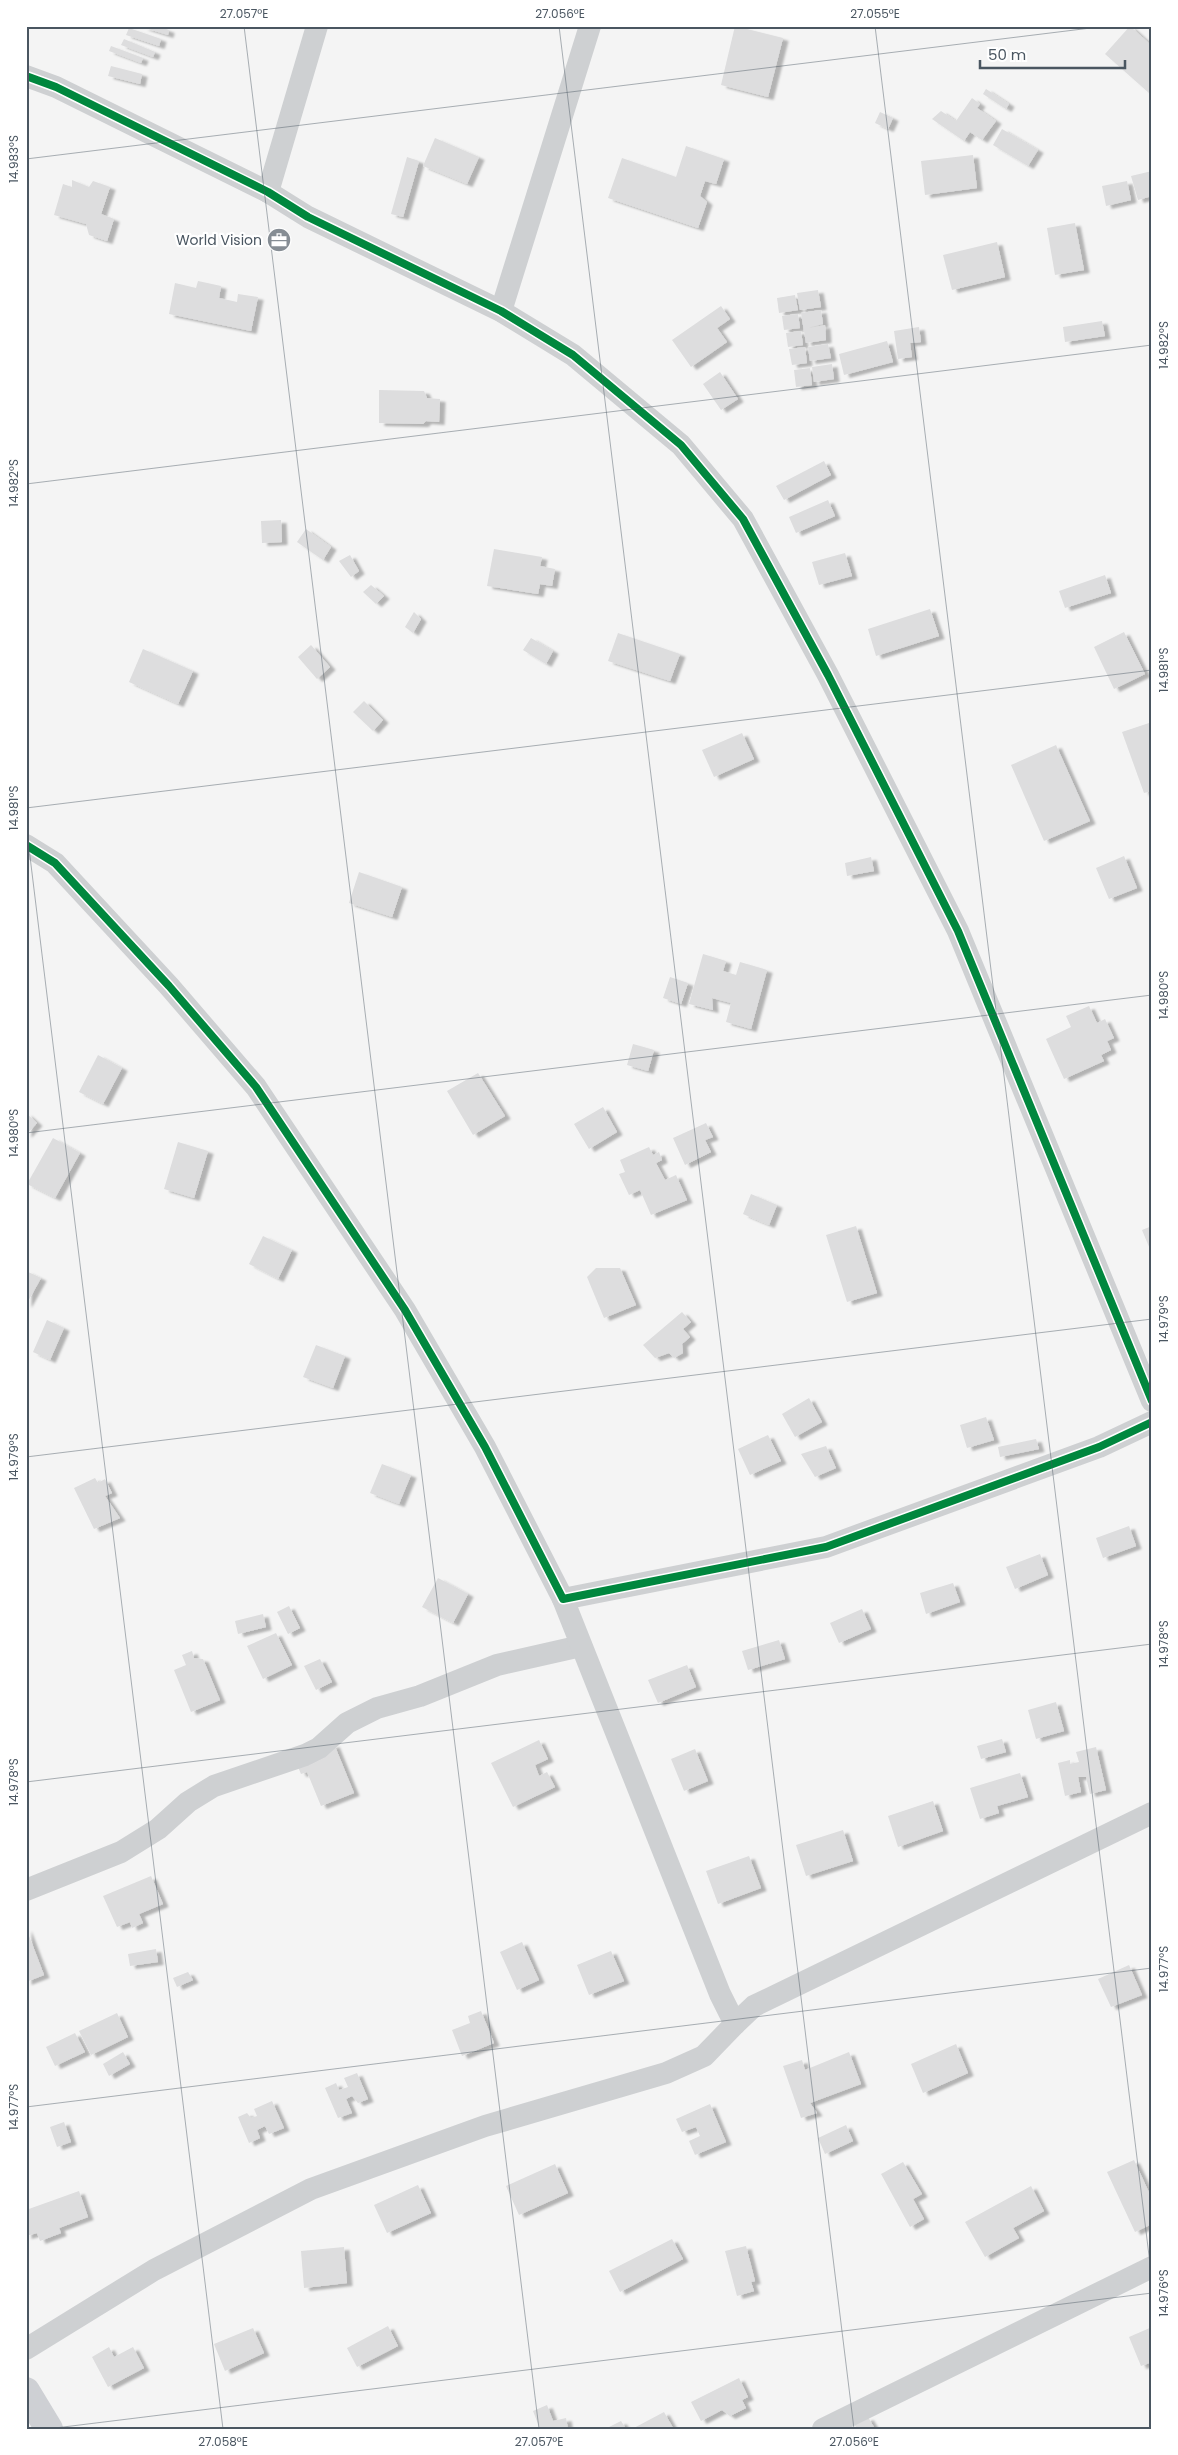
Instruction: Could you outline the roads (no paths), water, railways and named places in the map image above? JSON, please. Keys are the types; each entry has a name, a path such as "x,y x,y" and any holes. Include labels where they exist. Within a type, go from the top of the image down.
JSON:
{"street":[{"path":"268,192 317,26"},
{"path":"501,311 590,26"},
{"path":"26,76 56,87 268,192 308,217 501,311 573,355 681,445 743,519 828,675 958,931 1152,1401"},
{"path":"26,845 55,863 169,986 256,1087 405,1310 485,1447 563,1599 720,1994 735,2024"},
{"path":"563,1599 826,1547 1099,1447 1152,1422"},
{"path":"26,1890 121,1852 158,1830 188,1802 214,1786 305,1755 319,1748 347,1722 377,1708 420,1696 497,1665 581,1646"},
{"path":"26,2349 154,2270 311,2190 485,2126 666,2073 704,2056 754,2006 1152,1813"},
{"path":"823,2429 1152,2267"},
{"path":"26,2391 49,2429"}],"place":[{"name":"World Vision","path":"279,240"}]}
